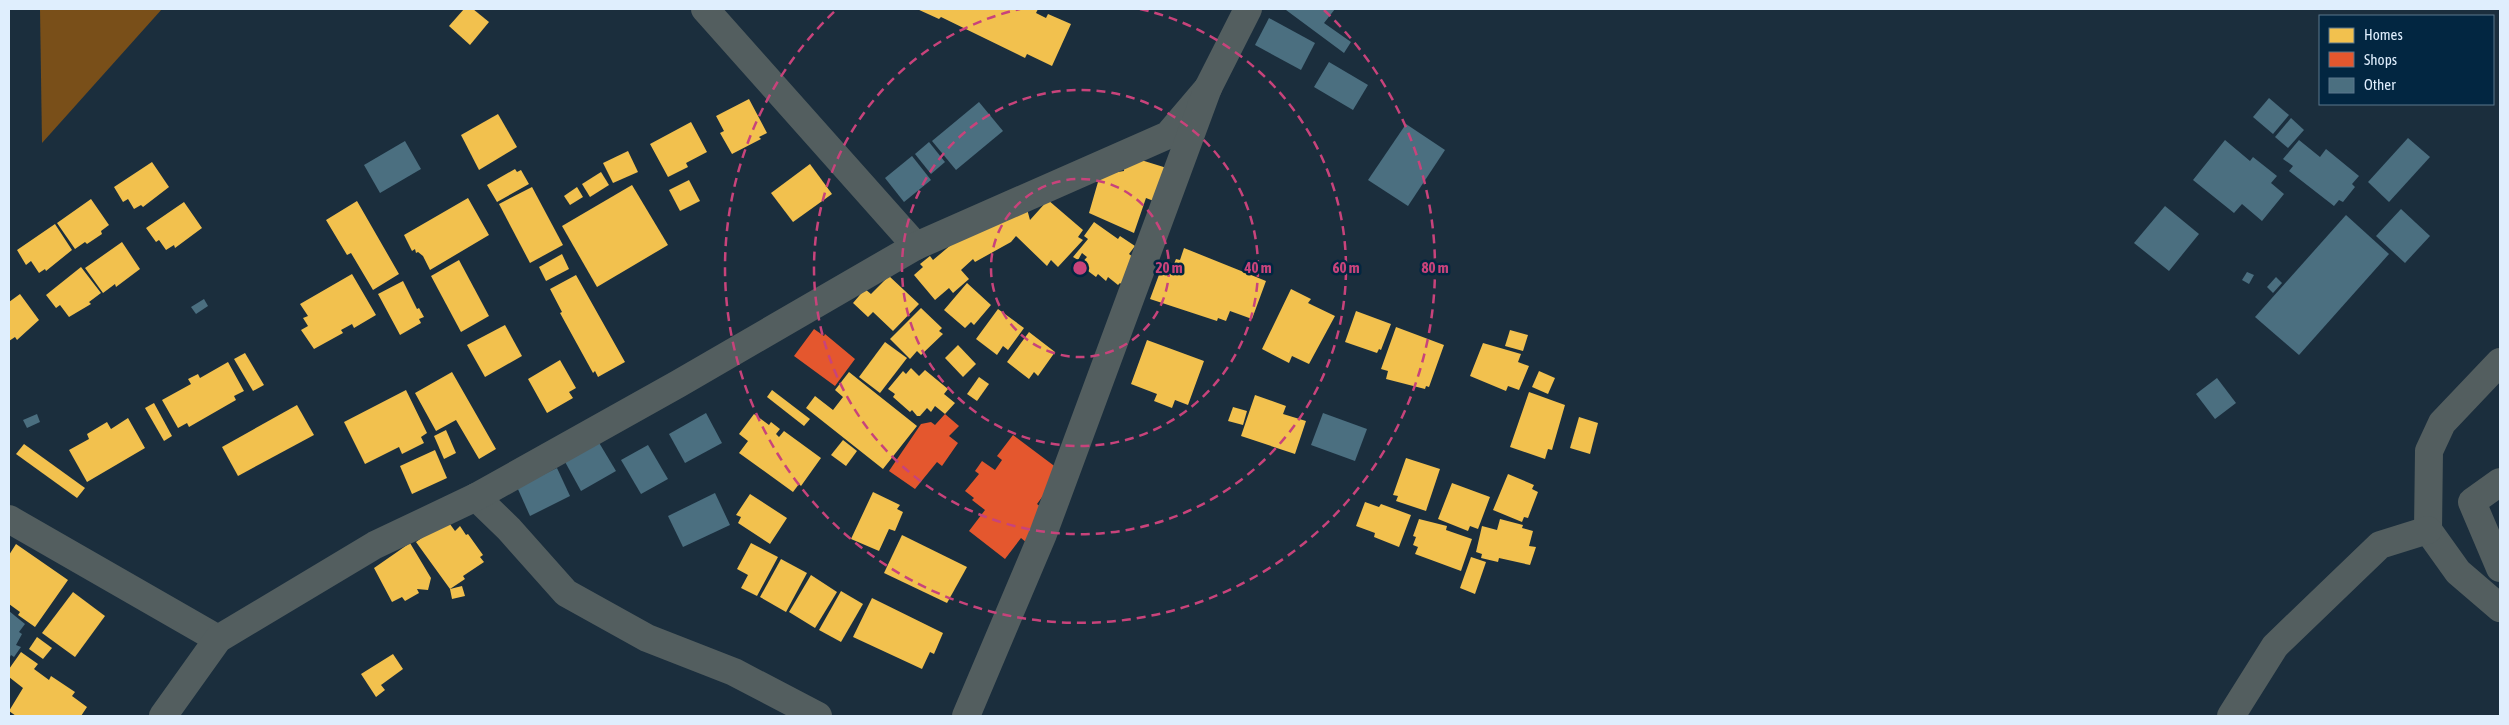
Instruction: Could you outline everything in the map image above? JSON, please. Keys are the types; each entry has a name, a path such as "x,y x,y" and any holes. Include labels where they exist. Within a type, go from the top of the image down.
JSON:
{"street":[{"path":"705,9 916,246"},
{"path":"966,716 1043,534 1208,88 1248,9"},
{"path":"163,716 218,639 375,545 476,497 678,384 916,246 1168,135 1208,88"},
{"path":"2500,362 2442,423 2429,451 2428,530 2458,572 2500,608"},
{"path":"2500,482 2472,502 2500,568"},
{"path":"476,497 509,529 566,593 647,638 734,672 818,716"},
{"path":"9,520 218,639"},
{"path":"2230,716 2275,646 2380,545 2428,530"}],"shaded area":[{"path":"40,9 162,9 42,143"}],"building: Homes":[{"path":"464,9 473,9 489,22 470,45 449,26"},
{"path":"917,9 1038,9 1036,13 1046,18 1048,14 1071,24 1052,66 1027,54 1025,58 941,17 939,19"},
{"path":"749,99 767,133 759,137 761,139 732,154 720,133 724,131 716,116"},
{"path":"498,114 517,147 479,170 461,135"},
{"path":"691,122 707,152 686,163 688,167 668,177 650,144"},
{"path":"628,151 638,172 613,183 603,163"},
{"path":"1141,160 1170,169 1159,203 1146,198 1134,233 1089,213 1100,175 1124,171 1124,167"},
{"path":"152,162 169,187 143,207 141,205 134,209 128,199 123,202 114,187"},
{"path":"810,164 832,194 793,222 771,193"},
{"path":"515,169 517,172 521,170 529,184 497,202 487,185"},
{"path":"601,172 609,185 590,197 582,184"},
{"path":"689,180 700,201 680,211 669,190"},
{"path":"632,185 668,245 597,287 562,226"},
{"path":"532,187 563,245 530,263 499,204"},
{"path":"577,187 583,197 570,205 564,196"},
{"path":"468,198 489,235 430,270 423,256 418,252 416,253 415,249 412,251 404,235"},
{"path":"91,199 109,225 101,231 102,234 75,249 57,223"},
{"path":"1048,200 1083,230 1078,237 1083,240 1058,267 1051,260 1047,266 1016,236 1011,242 975,262 973,259 961,270 969,279 953,293 949,288 935,300 914,275 923,267 920,264 930,256 933,260 952,244 1027,209 1030,220"},
{"path":"357,201 399,274 373,290 351,253 347,255 326,220"},
{"path":"184,202 202,228 175,248 174,245 166,250 159,240 156,242 146,228"},
{"path":"1094,222 1118,239 1120,236 1135,246 1129,254 1141,263 1124,286 1120,283 1118,285 1108,277 1106,281 1098,274 1096,277 1080,265 1087,257 1082,253 1078,260 1073,257 1088,239 1084,236"},
{"path":"55,224 72,250 46,271 45,269 39,273 31,261 26,265 17,250"},
{"path":"122,242 140,269 116,287 115,284 103,293 85,268"},
{"path":"1184,248 1266,281 1252,319 1230,311 1226,321 1218,318 1217,321 1150,299 1160,272 1169,276 1176,259 1180,260"},
{"path":"562,254 569,269 546,281 539,267"},
{"path":"459,260 489,316 461,332 431,276"},
{"path":"81,267 101,293 89,302 91,304 69,317 60,305 56,308 46,295"},
{"path":"352,274 376,315 354,328 352,324 341,330 343,333 314,349 301,330 308,326 303,318 308,316 300,304"},
{"path":"576,275 625,362 598,377 595,371 593,373 560,313 562,312 550,289"},
{"path":"889,276 919,304 893,331 873,312 868,317 853,303 865,289 871,294"},
{"path":"403,281 417,309 419,308 424,317 419,319 421,323 400,335 378,294"},
{"path":"967,283 991,305 974,325 971,322 965,328 944,310"},
{"path":"1291,289 1311,299 1308,303 1335,316 1309,364 1292,356 1289,363 1262,349"},
{"path":"20,294 39,320 17,340 15,337 9,341 9,302"},
{"path":"921,308 942,328 939,331 943,334 921,355 917,351 910,359 890,339"},
{"path":"998,309 1024,328 1008,350 1003,346 997,355 976,339"},
{"path":"1356,311 1391,324 1381,350 1379,349 1377,353 1345,342"},
{"path":"505,325 522,356 485,377 467,345"},
{"path":"1396,327 1444,345 1429,387 1426,386 1425,389 1386,379 1388,371 1381,369"},
{"path":"1510,330 1528,335 1523,351 1505,346"},
{"path":"1029,332 1055,352 1038,376 1034,372 1029,379 1007,362"},
{"path":"1147,340 1204,361 1188,405 1175,400 1172,408 1154,401 1157,394 1131,384"},
{"path":"885,342 907,358 880,393 859,377"},
{"path":"1483,343 1521,354 1518,362 1529,366 1519,390 1508,386 1506,391 1470,376"},
{"path":"958,345 976,364 963,377 945,358"},
{"path":"245,353 264,385 253,391 234,359"},
{"path":"560,360 576,388 569,392 573,398 547,413 528,379"},
{"path":"228,362 244,391 234,396 236,400 189,427 187,423 178,428 162,400 191,384 188,379 198,374 200,378"},
{"path":"911,368 919,376 925,370 948,389 944,394 955,403 945,414 935,406 931,412 927,408 920,416 917,416 912,410 910,412 893,397 895,394 888,389 903,371 906,374"},
{"path":"1539,371 1555,378 1548,394 1532,387"},
{"path":"452,372 496,449 479,459 456,420 436,431 415,393"},
{"path":"849,372 917,426 883,469 806,408 815,396 833,410 843,397 835,390"},
{"path":"979,377 989,384 977,401 967,394"},
{"path":"406,390 427,433 421,437 424,443 402,454 399,447 365,464 344,422"},
{"path":"772,390 810,419 804,426 767,397"},
{"path":"1529,392 1565,405 1552,450 1548,449 1545,459 1510,447"},
{"path":"1255,395 1286,406 1283,414 1306,421 1295,454 1241,436"},
{"path":"154,403 172,436 164,441 145,408"},
{"path":"297,405 314,435 238,476 222,447"},
{"path":"1233,407 1247,411 1243,425 1228,421"},
{"path":"754,414 769,425 771,422 780,429 776,434 779,437 784,431 821,458 801,486 799,484 793,492 739,453 748,441 739,434"},
{"path":"1579,417 1598,423 1590,454 1570,448"},
{"path":"128,418 145,448 87,482 69,450 89,439 87,434 107,422 111,429"},
{"path":"446,430 456,453 444,459 434,436"},
{"path":"843,440 857,451 846,466 831,455"},
{"path":"24,444 85,488 77,498 16,454"},
{"path":"435,450 447,478 412,494 400,466"},
{"path":"1406,458 1440,469 1426,511 1396,501 1398,496 1393,495"},
{"path":"1508,474 1534,485 1532,489 1538,492 1528,518 1524,517 1522,522 1493,510"},
{"path":"1452,483 1490,497 1478,529 1470,526 1468,531 1438,519"},
{"path":"873,492 900,505 897,509 903,512 895,531 889,529 879,551 851,539"},
{"path":"750,494 787,518 770,544 738,523 741,517 736,515"},
{"path":"1365,502 1379,507 1381,504 1411,515 1399,547 1374,537 1375,533 1356,526"},
{"path":"1419,519 1447,526 1446,530 1472,539 1461,571 1415,554 1418,547 1413,545 1416,537 1413,536"},
{"path":"1500,519 1523,525 1522,528 1533,531 1529,546 1536,547 1530,565 1499,558 1498,562 1481,558 1482,554 1476,552 1482,526 1497,530"},
{"path":"447,520 455,531 460,526 466,535 468,534 483,555 480,557 484,562 463,576 465,579 450,589 416,542"},
{"path":"902,535 967,567 947,603 884,573"},
{"path":"410,543 431,578 428,590 417,589 419,593 405,601 402,597 392,602 374,568"},
{"path":"751,543 778,557 757,596 741,588 748,575 737,569"},
{"path":"16,544 68,580 35,627 18,615 20,612 9,604 9,555"},
{"path":"1471,557 1486,562 1475,594 1460,588"},
{"path":"781,559 807,573 786,612 760,597"},
{"path":"811,575 837,592 815,628 789,612"},
{"path":"462,586 465,596 452,599 450,589"},
{"path":"841,591 863,604 841,642 819,630"},
{"path":"73,592 105,616 75,657 42,633"},
{"path":"872,598 943,633 934,654 930,652 922,669 853,637"},
{"path":"37,637 52,648 43,659 29,649"},
{"path":"21,652 38,664 34,669 49,680 51,676 75,692 72,696 87,707 81,716 16,716 9,711 23,688 9,677 9,669"},
{"path":"393,654 403,669 381,685 385,690 376,697 361,674"}],"building: Shops":[{"path":"814,329 824,336 825,334 855,359 835,386 794,356"},
{"path":"945,414 959,426 949,436 958,443 942,466 937,462 915,489 889,471 921,424 931,422 935,425"},
{"path":"1013,435 1061,471 1037,504 1045,510 1027,543 1021,538 1005,559 969,531 985,510 972,500 974,498 965,491 979,474 975,471 982,461 995,470 1002,460 997,456"}],"building: Other":[{"path":"1335,9 1324,23 1351,42 1344,53 1286,10"},
{"path":"1269,18 1315,43 1301,70 1255,45"},
{"path":"1329,62 1368,85 1353,110 1314,87"},
{"path":"2269,98 2289,115 2273,134 2253,117"},
{"path":"979,102 1003,131 956,170 932,141"},
{"path":"2291,118 2304,130 2288,148 2275,137"},
{"path":"1406,124 1445,150 1408,206 1368,180"},
{"path":"2408,138 2430,157 2389,202 2368,182"},
{"path":"2225,140 2250,161 2253,157 2277,176 2271,183 2284,194 2262,221 2242,204 2234,213 2193,180"},
{"path":"2299,140 2320,157 2326,149 2359,176 2352,184 2355,187 2343,202 2339,200 2334,206 2289,171 2293,166 2283,159"},
{"path":"405,141 421,169 380,193 364,165"},
{"path":"929,142 945,162 931,174 915,154"},
{"path":"912,156 931,180 904,202 885,178"},
{"path":"2165,206 2199,234 2169,271 2134,243"},
{"path":"2401,209 2430,236 2405,263 2376,236"},
{"path":"2346,215 2389,254 2299,355 2255,317"},
{"path":"2247,272 2254,275 2249,284 2242,280"},
{"path":"2276,277 2282,283 2273,293 2267,287"},
{"path":"204,299 208,306 196,314 191,307"},
{"path":"2217,378 2236,403 2215,419 2196,394"},
{"path":"706,413 722,443 685,463 669,434"},
{"path":"1323,413 1367,429 1355,461 1311,445"},
{"path":"37,414 40,422 27,428 23,420"},
{"path":"598,441 616,471 581,491 564,460"},
{"path":"648,445 668,479 641,494 621,460"},
{"path":"557,468 570,496 530,516 517,487"},
{"path":"715,493 730,525 683,547 668,516"},
{"path":"9,611 25,624 19,632 22,634 16,645 21,647 14,657 11,655 9,659"}]}
